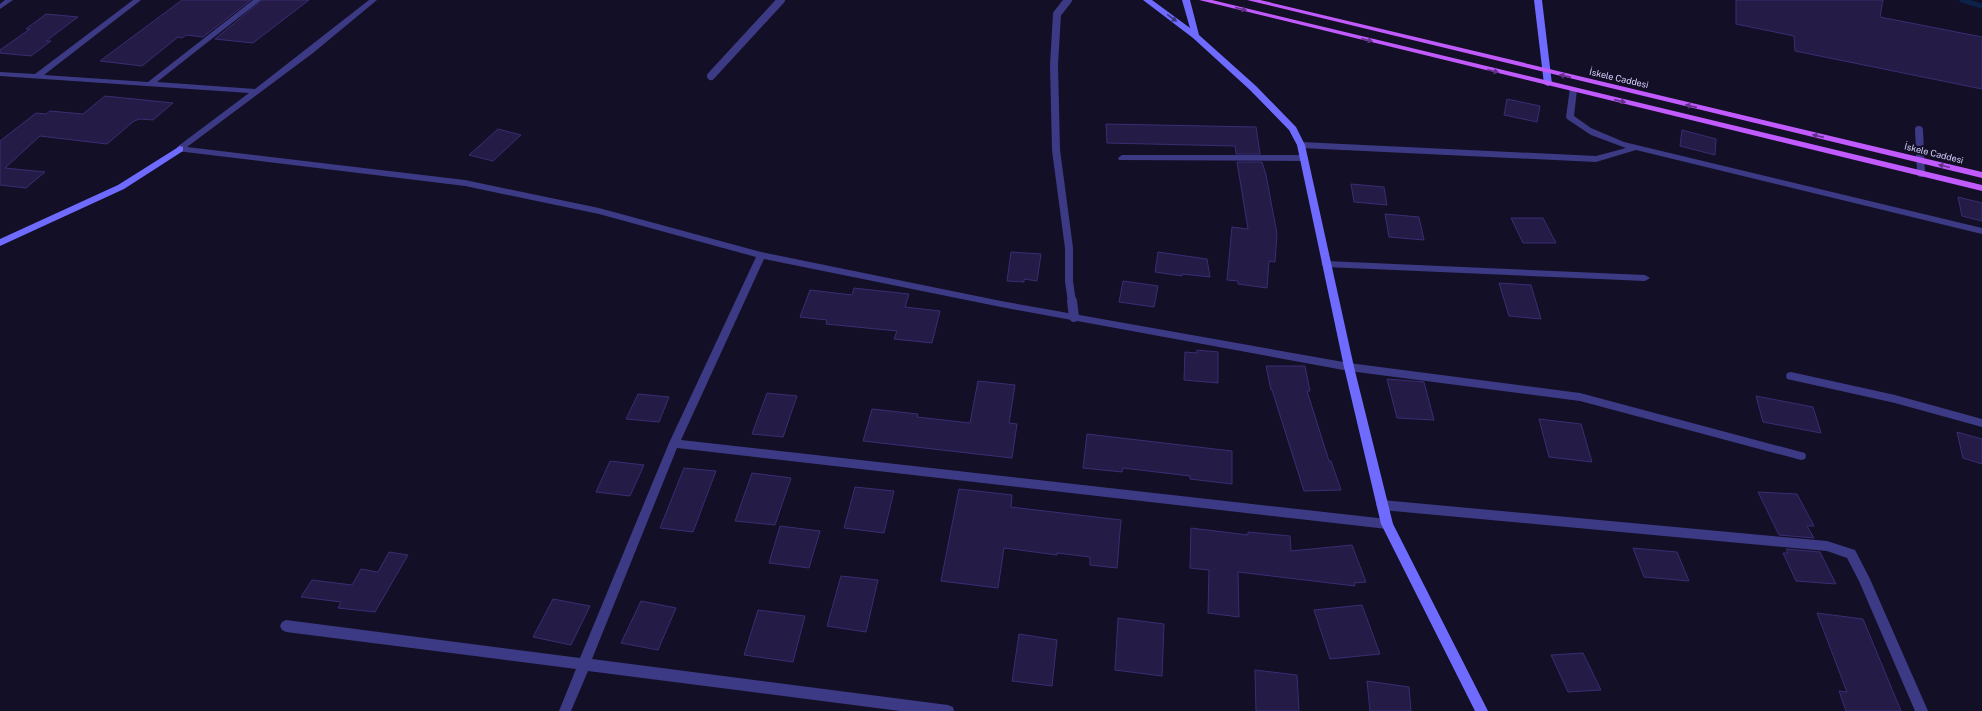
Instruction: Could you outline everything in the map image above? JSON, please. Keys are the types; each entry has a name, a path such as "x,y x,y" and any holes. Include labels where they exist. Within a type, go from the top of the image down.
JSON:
{"main road":[{"path":"1203,0 1982,188"},
{"name":"İskele Caddesi","path":"1251,0 1982,175"}],"street":[{"path":"0,6 9,0"},
{"path":"36,77 137,0"},
{"path":"150,84 257,0"},
{"path":"0,244 121,187 180,149 310,52 373,0"},
{"path":"1147,0 1196,36 1253,88 1293,129 1301,145 1349,367 1387,524 1482,711"},
{"path":"1186,0 1196,36"},
{"path":"1538,0 1545,71 1548,84"},
{"path":"0,74 256,91"},
{"path":"1574,90 1570,117 1580,127 1600,136 1636,147 1982,230"},
{"path":"1301,145 1596,159 1636,147"},
{"path":"180,149 465,183 599,211 761,255 1074,317 1349,367 1580,397 1801,456"},
{"path":"1122,158 1304,158"},
{"path":"564,711 674,443 761,255"},
{"path":"1326,264 1645,278"},
{"path":"1791,376 1895,399 1982,423"},
{"path":"674,443 1387,524"},
{"path":"1382,505 1827,546 1851,554 1864,579 1922,711"},
{"path":"286,626 948,711"}],"lane":[{"path":"711,76 781,0"},
{"path":"1068,0 1057,14 1054,65 1056,150 1068,248 1069,281 1074,317"},
{"path":"1919,130 1921,173"}],"building":[{"path":"182,0 251,0 203,37 186,35 182,38 178,37 142,66 100,61"},
{"path":"262,0 309,0 253,43 215,39"},
{"path":"1736,0 1883,0 1880,17 1982,37 1982,89 1795,51 1794,36 1736,24"},
{"path":"46,14 78,17 46,41 51,41 31,56 0,53 0,50 30,29 26,29"},
{"path":"105,96 173,103 153,120 140,119 134,121 107,144 40,136 5,168 45,172 26,188 0,185 0,141 36,113 46,114 50,111 83,114"},
{"path":"1507,99 1540,106 1537,122 1504,115"},
{"path":"1106,124 1256,127 1260,154 1236,154 1235,146 1107,143"},
{"path":"498,129 521,135 493,161 469,155"},
{"path":"1682,130 1716,139 1715,155 1680,146"},
{"path":"1237,162 1262,162 1266,175 1277,234 1275,262 1269,261 1267,288 1238,284 1238,281 1227,280 1232,227 1248,229"},
{"path":"1351,184 1384,187 1387,205 1354,202"},
{"path":"1958,197 1982,203 1982,221 1962,216"},
{"path":"1385,214 1419,217 1424,240 1389,237"},
{"path":"1511,218 1543,218 1556,243 1523,243"},
{"path":"1011,252 1041,254 1037,281 1024,279 1024,282 1007,281"},
{"path":"1158,252 1207,259 1210,277 1182,274 1182,276 1155,272"},
{"path":"1123,281 1158,286 1154,307 1119,302"},
{"path":"1499,283 1531,285 1541,319 1509,316"},
{"path":"854,288 909,294 905,307 940,311 932,343 894,339 897,331 826,324 827,320 800,317 810,290 852,295"},
{"path":"1197,350 1218,352 1218,383 1184,380 1185,352 1197,353"},
{"path":"1266,366 1305,366 1310,391 1307,391 1329,461 1331,461 1341,490 1304,491 1271,390"},
{"path":"1387,379 1424,382 1434,420 1397,418"},
{"path":"978,381 1015,385 1009,423 1017,424 1012,458 863,441 872,409 918,414 917,417 970,423"},
{"path":"767,393 797,396 783,437 752,434"},
{"path":"638,394 669,397 659,422 626,419"},
{"path":"1756,396 1813,407 1821,433 1763,422"},
{"path":"1539,419 1581,424 1592,462 1549,457"},
{"path":"1957,432 1982,439 1982,464 1963,458"},
{"path":"1087,434 1232,451 1232,484 1190,479 1190,476 1123,468 1122,472 1083,468"},
{"path":"610,461 644,465 630,496 596,492"},
{"path":"684,468 716,471 693,532 660,528"},
{"path":"752,473 791,478 775,525 735,521"},
{"path":"855,487 894,491 884,533 844,528"},
{"path":"959,489 1012,495 1011,507 1121,520 1117,568 1090,565 1090,557 1057,553 1057,555 1004,548 998,588 941,581"},
{"path":"1758,492 1797,494 1814,526 1807,526 1814,538 1779,535"},
{"path":"780,526 820,531 809,568 769,563"},
{"path":"1191,528 1248,535 1248,532 1290,536 1291,551 1352,545 1366,582 1354,583 1355,586 1238,572 1239,617 1208,613 1209,570 1190,568"},
{"path":"1633,548 1677,552 1689,581 1644,577"},
{"path":"1786,549 1820,552 1836,584 1796,581 1783,553 1788,553"},
{"path":"389,552 408,555 375,612 338,608 341,602 301,597 312,580 352,585 361,569 378,572"},
{"path":"841,576 878,580 866,632 827,626"},
{"path":"553,599 590,606 571,645 533,637"},
{"path":"641,601 676,608 658,650 621,643"},
{"path":"1362,605 1380,654 1330,659 1314,610"},
{"path":"758,610 805,616 793,662 744,655"},
{"path":"1817,613 1863,619 1901,711 1846,711 1839,691 1847,692"},
{"path":"1118,618 1164,624 1162,676 1115,670"},
{"path":"1019,634 1057,640 1052,686 1012,681"},
{"path":"1583,653 1601,690 1568,692 1551,655"},
{"path":"1255,670 1297,675 1299,711 1256,711"},
{"path":"1367,681 1409,687 1411,711 1370,711"}],"waterway":[{"path":"1962,0 1982,6"}]}
